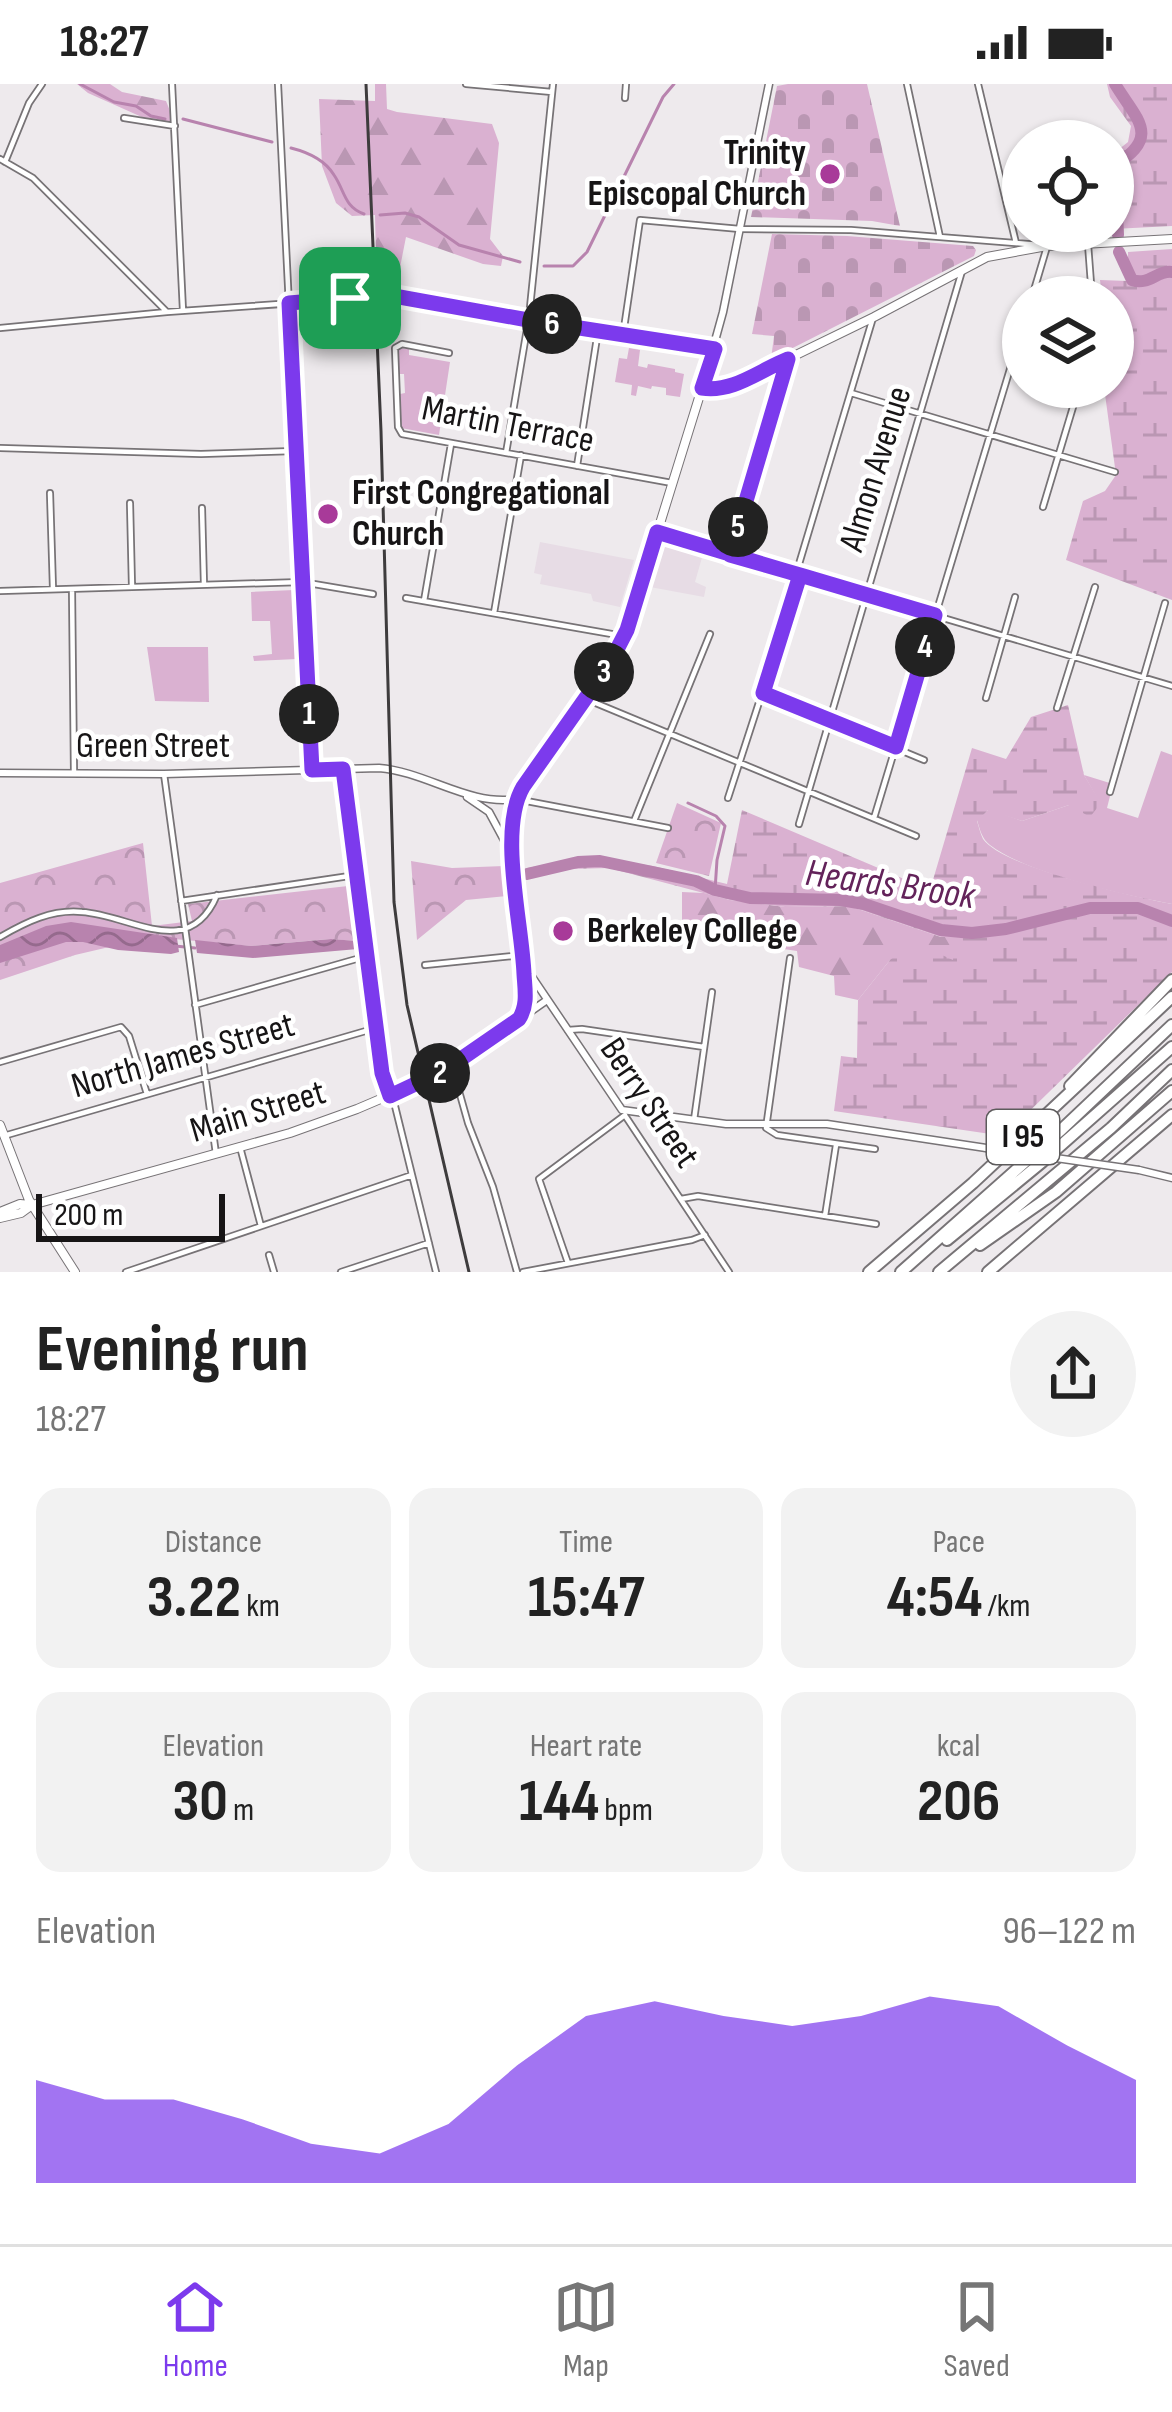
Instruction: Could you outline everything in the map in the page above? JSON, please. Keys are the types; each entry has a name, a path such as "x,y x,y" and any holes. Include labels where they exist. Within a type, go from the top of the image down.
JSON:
{"highway":[{"path":"1022,1138 1172,980"},
{"name":"I 95","path":"869,1272 1172,997"},
{"path":"904,1272 1172,1025"},
{"name":"I 95","path":"904,1272 1042,1162 1172,1047"},
{"name":"I 95","path":"939,1272 1111,1128 1172,1070"},
{"path":"966,1251 1056,1192 1172,1091"},
{"name":"I 95","path":"988,1272 1172,1115"}],"main road":[{"path":"1134,241 1172,238"},
{"path":"519,1019 526,1000 513,857 516,799 607,668 623,636 702,388 723,390 964,267 1014,252"},
{"name":"Main Street","path":"0,1215 20,1204 32,1205 313,1125 390,1096 451,1066 519,1019"},
{"path":"0,1125 32,1205 75,1272"}],"street":[{"path":"42,84 2,161 33,178 167,312"},
{"path":"172,84 183,310"},
{"path":"278,84 312,770"},
{"path":"466,84 553,88 528,320 506,453"},
{"path":"625,98 626,84"},
{"path":"702,388 715,349 769,84"},
{"path":"907,84 940,237"},
{"path":"978,84 1002,184"},
{"path":"124,118 175,126"},
{"path":"623,335 640,220 1002,242"},
{"path":"978,240 987,257"},
{"name":"Almon Avenue","path":"799,824 964,267"},
{"path":"0,328 394,296 715,349"},
{"path":"728,798 874,316"},
{"path":"577,466 598,331"},
{"name":"Martin Terrace","path":"449,353 402,344 395,348 399,431 672,483"},
{"path":"730,555 788,359"},
{"path":"850,393 1115,472"},
{"path":"874,818 1002,398"},
{"path":"1042,507 1073,408"},
{"path":"424,601 451,444"},
{"path":"0,448 201,454 295,451"},
{"path":"494,614 520,455"},
{"path":"50,494 53,589"},
{"path":"130,503 132,587"},
{"path":"202,508 204,585"},
{"path":"657,532 1172,686"},
{"path":"0,591 302,581 373,594"},
{"path":"1057,708 1095,587"},
{"path":"72,589 74,773"},
{"path":"986,698 1015,597"},
{"path":"406,598 623,636"},
{"path":"1110,792 1165,604"},
{"path":"634,821 710,634"},
{"path":"763,693 924,760"},
{"path":"586,699 916,836"},
{"path":"343,769 383,1077 437,1272"},
{"name":"Green Street","path":"0,773 395,770 487,799 516,799"},
{"path":"164,774 216,1154"},
{"path":"453,790 489,812 513,857"},
{"path":"516,799 668,828"},
{"path":"181,901 356,875"},
{"path":"0,937 32,920 68,911 157,930 185,928 202,922 217,896"},
{"path":"195,1005 367,956"},
{"path":"790,958 767,1130 875,1149"},
{"path":"425,964 524,960"},
{"name":"Berry Street","path":"524,960 729,1272"},
{"path":"694,1120 712,992"},
{"name":"Main Street","path":"519,1019 547,1000"},
{"path":"0,1062 121,1027 129,1036 147,1094"},
{"name":"North James Street","path":"4,1136 376,1028"},
{"path":"568,1030 582,1028 704,1047"},
{"path":"451,1066 520,1272 705,1235"},
{"path":"568,1263 539,1178 624,1113 735,1124 826,1124 1172,1178"},
{"path":"825,1216 836,1143"},
{"path":"240,1147 261,1226"},
{"path":"126,1272 412,1174"},
{"path":"681,1199 694,1196 876,1224"},
{"path":"341,1272 429,1244"},
{"path":"269,1255 274,1272"}],"shaded area":[{"path":"540,542 634,560 620,607 593,601 591,594 540,584 542,575 534,573"},
{"path":"664,543 703,554 695,582 706,587 704,597 650,587"}],"green space":[{"path":"77,84 110,84 122,92 166,101 174,121 153,122"},
{"path":"375,84 386,84 387,109 492,124 499,143 490,239 503,256 501,266 406,237 394,298 377,298 375,215 352,216 336,203 322,166 319,99 375,101"},
{"path":"867,84 900,226 751,217 777,86"},
{"path":"1107,84 1172,84 1172,226 1134,228 1134,120 1127,120"},
{"path":"772,234 847,236 973,246 976,250 974,256 771,359 774,336 752,334"},
{"path":"1172,249 1172,600 1066,560 1083,501 1105,491 1116,475 1107,408 1134,408 1134,276 1128,276 1128,252"},
{"path":"401,348 409,349 409,355 450,362 439,435 401,428 400,394 405,393 404,374 399,374"},
{"path":"629,348 640,350 638,366 647,368 648,364 684,374 680,397 652,386 638,386 636,396 631,395 632,385 615,382 619,358 627,359"},
{"path":"294,590 297,659 254,661 253,656 272,654 270,621 252,621 251,592"},
{"path":"147,647 208,647 209,702 155,701"},
{"path":"1068,705 1084,775 1101,803 1090,817 1069,805 1022,821 988,810 977,821 981,834 995,850 1041,870 1172,904 1172,972 1004,1136 834,1111 841,1056 857,1058 858,1000 890,960 913,942 953,960 954,937 941,937 849,906 785,907 730,900 609,868 528,878 527,868 588,857 727,884 742,810 930,890 972,748 1006,759 1031,717"},
{"path":"1161,751 1172,755 1172,904 1052,874 1007,855 982,834 977,820 989,809 1022,821 1069,805 1100,803 1084,775 1113,784 1107,808 1138,818"},
{"path":"677,803 721,823 709,876 656,863"},
{"path":"143,843 152,926 192,921 188,904 348,886 357,941 251,946 152,937 75,955 0,980 0,883"},
{"path":"411,861 452,868 504,866 507,896 466,900 417,940"},
{"path":"682,892 785,907 849,906 941,937 954,937 954,960 890,960 858,1000 835,995 834,976 799,967 797,951 682,928"}],"water":[{"path":"71,922 177,938 179,952 66,942 0,963 0,945 46,926"},
{"path":"195,940 251,946 357,941 358,949 253,958 197,953"}],"waterway":[{"path":"80,84 114,102 165,119"},
{"path":"544,266 573,266 587,252 663,97 674,84"},
{"path":"1115,84 1141,127 1134,149"},
{"path":"183,119 272,142"},
{"path":"291,148 326,165 349,203 364,214"},
{"path":"380,215 419,217 459,245 520,262"},
{"path":"1119,252 1132,280 1172,272"},
{"path":"688,803 716,816 725,826 715,890"},
{"name":"Heards Brook","path":"527,874 600,861 750,898 864,904 941,930 972,933 1090,908 1138,908 1172,921"},
{"name":"Heards Brook","path":"175,946 195,948"}],"railway":[{"path":"366,84 394,902 407,1005 469,1272"}],"place":[{"name":"Trinity Episcopal Church","path":"830,174"},
{"name":"First Congregational Church","path":"328,514"},
{"name":"Berkeley College","path":"563,931"}],"route":[{"path":"350,298 289,303 302,608 312,770 343,769 382,1073 390,1096 445,1070 523,1014 523,955 511,836 515,803 609,665 627,630 657,532 693,544 796,574 800,575 935,615 896,747 763,693 800,575 730,555 788,359 716,390 702,388 715,349 394,296 350,298"}]}
